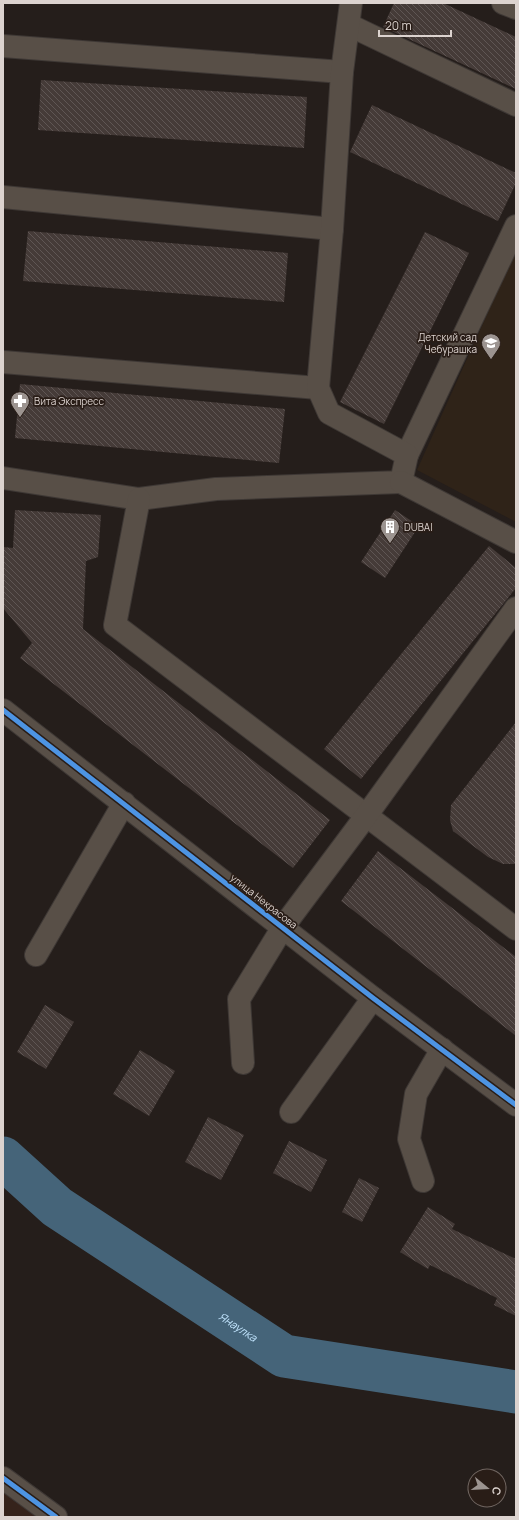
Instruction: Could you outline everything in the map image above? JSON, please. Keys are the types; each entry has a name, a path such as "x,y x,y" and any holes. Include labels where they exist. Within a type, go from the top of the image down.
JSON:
{"street":[{"path":"351,3 342,72 332,229 318,388 329,413 407,455"},
{"path":"503,3 516,8"},
{"path":"349,25 516,105"},
{"path":"3,46 342,72"},
{"path":"3,197 332,229"},
{"path":"401,482 407,455 516,226"},
{"path":"3,362 318,388"},
{"path":"3,478 139,499 216,489 401,482 516,542"},
{"path":"139,499 115,625 516,929"},
{"path":"243,1063 239,999 283,927 366,816 516,608"},
{"name":"улица Некрасова","path":"3,710 373,998 516,1105"},
{"path":"36,955 124,803"},
{"path":"291,1112 373,998"},
{"path":"423,1181 409,1139 416,1094 442,1049"},
{"path":"3,1478 56,1517"}],"shaded area":[{"name":"Детский сад Чебурашка","path":"516,250 516,522 417,470"},
{"path":"3,1486 56,1517 3,1517"}],"building":[{"path":"394,3 443,3 516,37 516,89 383,27"},
{"path":"41,80 307,97 304,148 38,130"},
{"path":"372,105 516,173 516,183 498,221 350,152"},
{"path":"28,231 288,253 284,302 23,281"},
{"path":"425,232 469,253 384,424 340,402"},
{"path":"20,384 285,409 279,463 15,438"},
{"path":"15,510 101,515 98,557 86,561 83,629 330,820 293,868 20,658 32,643 3,608 3,547 13,548"},
{"name":"DUBAI","path":"395,510 419,526 385,578 361,562"},
{"path":"489,546 516,568 516,588 361,779 324,749"},
{"path":"516,722 516,864 503,864 488,857 453,831 450,820 451,805"},
{"path":"378,851 516,957 516,1036 341,901"},
{"path":"45,1005 74,1022 46,1069 17,1052"},
{"path":"140,1050 175,1071 149,1116 113,1094"},
{"path":"208,1117 244,1135 221,1180 185,1162"},
{"path":"289,1141 327,1160 311,1192 273,1173"},
{"path":"359,1178 379,1188 362,1222 342,1212"},
{"path":"428,1207 455,1224 452,1229 516,1259 516,1316 494,1305 497,1298 430,1265 428,1269 400,1252"}],"waterway":[{"name":"Янаулка","path":"3,1158 57,1207 284,1356 516,1392"}],"cycle path":[{"path":"3,710 373,998 516,1105"},
{"path":"3,1478 56,1517"}],"place":[{"name":"Детский сад Чебурашка","path":"491,360"},
{"name":"Вита Экспресс","path":"20,418"},
{"name":"DUBAI","path":"390,544"}]}
